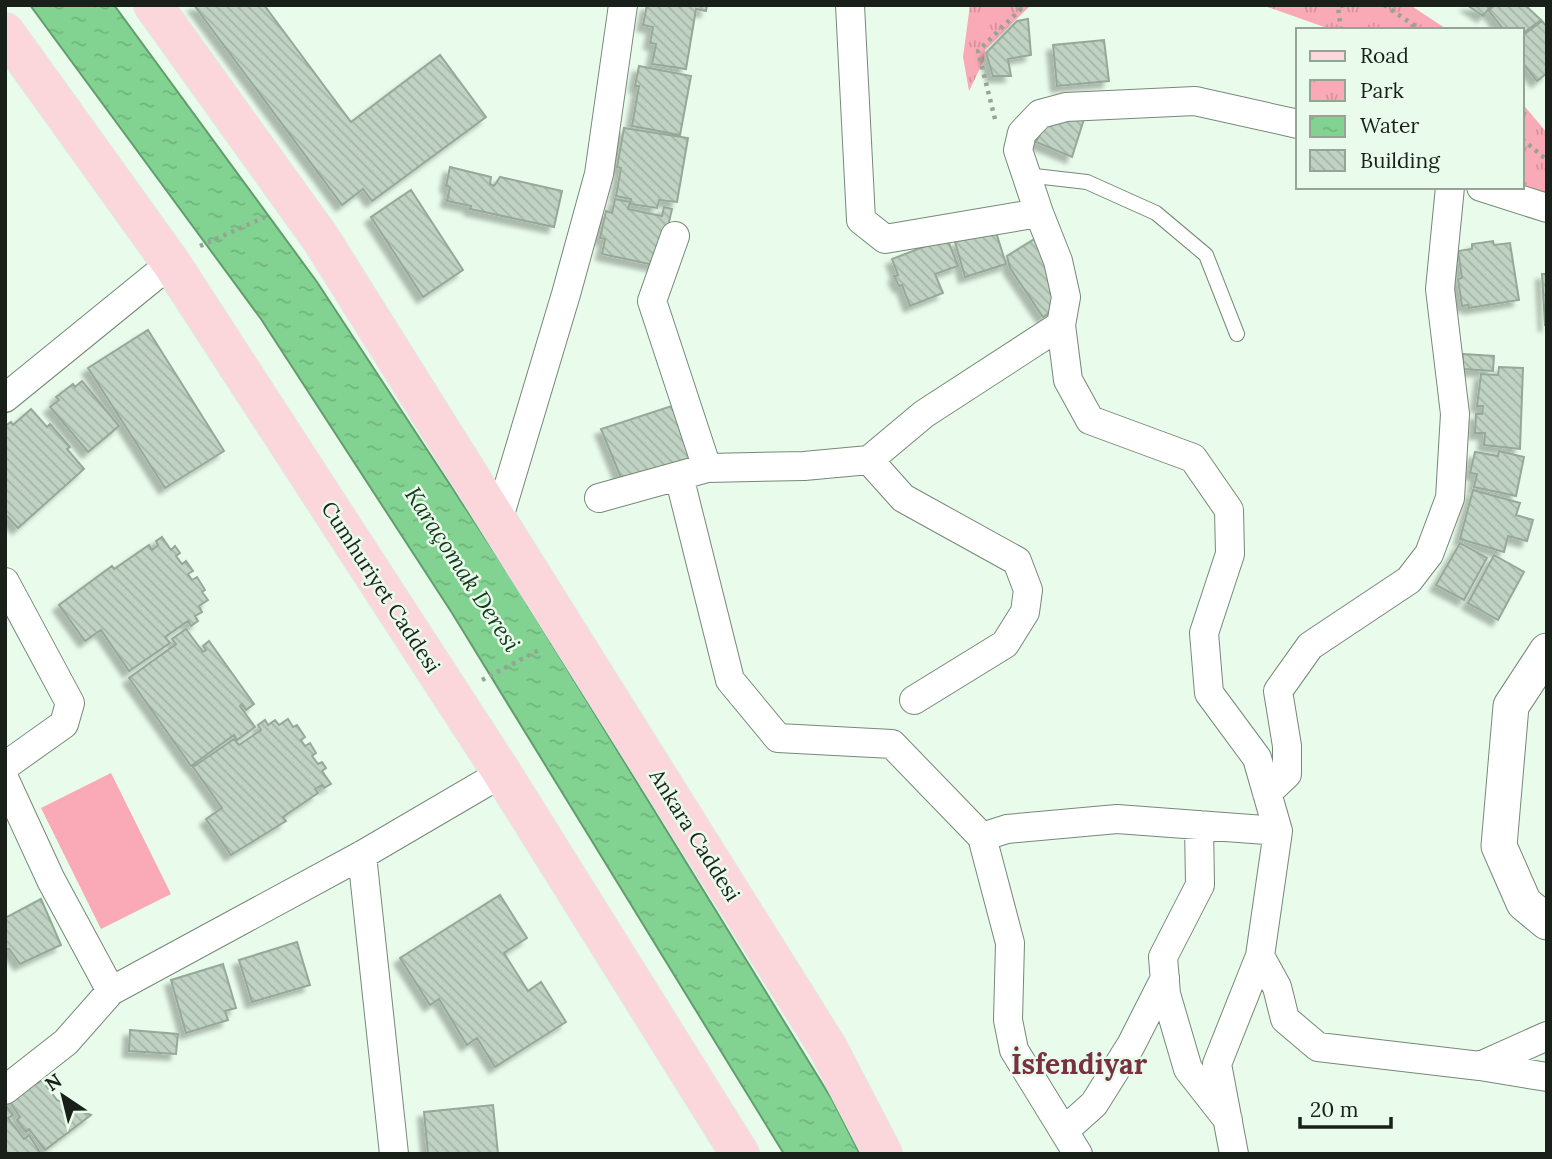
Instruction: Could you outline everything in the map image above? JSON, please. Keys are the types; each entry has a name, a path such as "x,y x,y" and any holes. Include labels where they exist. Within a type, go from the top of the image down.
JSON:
{"main road":[{"name":"Ankara Caddesi","path":"153,5 321,239 828,1048 883,1154"},
{"name":"Cumhuriyet Caddesi","path":"5,32 180,257 740,1154"}],"street":[{"path":"498,521 599,174 623,5"},
{"path":"850,5 861,220 885,239 1039,213"},
{"path":"1234,1154 1217,1064 1261,956 1278,831 1257,758 1209,693 1204,633 1230,555 1229,510 1193,458 1090,420 1068,380 1061,325 1066,297 1058,261 1022,163 1021,133 1040,114 1066,107 1195,101 1296,124"},
{"path":"1267,793 1287,774 1287,746 1278,691 1310,646 1409,580 1429,554 1450,498 1455,414 1440,289 1450,189"},
{"path":"1487,189 1547,208"},
{"path":"675,236 652,300 707,468"},
{"path":"5,398 180,257"},
{"path":"599,498 707,468 804,467 869,460 924,414 1061,325"},
{"path":"869,460 903,498 1017,561 1028,590 1025,612 1005,644 914,700"},
{"path":"679,476 730,680 778,738 892,744 982,837 1010,943 1008,1020 1014,1050 1071,1142 1131,1045 1165,978"},
{"path":"5,582 69,703 64,724 5,766"},
{"path":"1547,651 1511,706 1499,846 1524,903 1547,922"},
{"path":"5,1090 66,1042 111,990 362,855 502,773"},
{"path":"5,780 51,880 111,990"},
{"path":"982,837 1007,830 1117,819 1278,831"},
{"path":"1199,825 1200,885 1163,957 1165,978 1188,1069 1228,1120"},
{"path":"362,855 394,1154"},
{"path":"1261,956 1277,987 1284,1019 1318,1047 1480,1066 1547,1077"},
{"path":"1480,1066 1547,1036"}],"lane":[{"path":"1022,163 1087,182 1156,213 1206,255 1237,334"}],"path":[{"path":"1022,163 1002,144 978,51 1024,5"},
{"path":"1384,5 1417,28"},
{"path":"1339,6 1341,28"},
{"path":"1524,141 1547,160"},
{"path":"180,257 276,212"},
{"path":"473,685 541,648"}],"green space":[{"path":"970,5 1045,5 1029,7 985,50 984,60 969,91 963,57"},
{"path":"1262,5 1410,5 1445,28 1327,28"},
{"path":"1524,105 1547,133 1547,201 1524,188"},
{"path":"111,773 171,894 101,929 41,808"}],"water":[{"name":"Karaçomak Deresi","path":"30,5 114,5 317,282 510,576 833,1101 860,1154 784,1154 452,613 261,319"}],"building":[{"path":"194,5 264,5 351,122 440,55 486,117 372,201 363,189 342,205"},
{"path":"647,5 707,5 706,11 696,9 686,69 652,64 656,44 650,43 653,27 643,25"},
{"path":"1467,5 1492,5 1483,16"},
{"path":"1494,5 1525,5 1541,20 1524,33 1524,28 1502,28 1489,11"},
{"path":"1028,19 1031,55 1008,59 1011,76 993,76 986,53 1017,21"},
{"path":"1542,21 1547,27 1547,73 1537,81 1524,65 1524,34"},
{"path":"1104,40 1109,81 1057,86 1053,45"},
{"path":"639,66 691,76 680,135 632,126 639,86 635,86"},
{"path":"1085,116 1072,157 1036,142 1048,119"},
{"path":"624,128 688,138 677,202 659,200 657,208 630,204 631,199 616,196 621,168 617,167"},
{"path":"450,167 491,177 490,184 494,186 500,177 562,191 554,227 470,209 471,206 447,201 450,187 446,186"},
{"path":"411,190 463,270 423,297 371,217"},
{"path":"615,199 630,202 628,209 662,216 664,207 672,209 659,266 602,254 605,239 600,238 606,211 612,213"},
{"path":"995,229 1006,264 965,277 955,242"},
{"path":"947,238 958,266 935,274 943,293 910,306 902,285 899,286 894,276 898,275 892,259"},
{"path":"1036,238 1061,305 1043,317 1010,268 1007,256"},
{"path":"1493,241 1494,245 1510,243 1519,300 1469,308 1468,305 1462,306 1458,251 1472,249 1472,244"},
{"path":"1542,274 1547,274 1547,325 1545,325"},
{"path":"148,330 224,451 165,488 88,368"},
{"path":"1463,354 1494,356 1493,371 1462,369"},
{"path":"1499,367 1523,368 1520,449 1484,445 1485,433 1475,433 1476,414 1482,414 1483,406 1477,406 1481,374 1498,375"},
{"path":"82,381 119,426 88,452 50,407 59,400 56,397 73,384 75,387"},
{"path":"678,404 695,463 624,485 601,429"},
{"path":"31,409 47,427 50,424 84,469 18,528 5,514 5,426 11,422 13,425"},
{"path":"1499,451 1524,457 1516,496 1474,487 1477,474 1470,473 1475,452 1498,456"},
{"path":"1473,490 1520,503 1516,515 1533,520 1527,541 1508,536 1504,552 1460,539"},
{"path":"162,537 171,550 175,546 180,553 176,556 182,564 186,561 193,571 188,574 192,580 197,577 208,600 199,606 202,612 195,616 198,621 191,626 188,621 165,637 170,643 129,671 101,630 85,641 59,605 112,566 114,569 149,545 152,550 158,545 156,541"},
{"path":"1460,543 1487,558 1464,600 1436,585"},
{"path":"1494,555 1524,572 1498,620 1468,603"},
{"path":"186,629 203,652 206,650 203,646 209,641 254,704 246,710 242,704 240,706 255,727 237,740 234,735 191,766 129,678 176,644 172,639"},
{"path":"288,719 293,727 297,725 305,737 301,740 305,746 310,743 316,753 312,756 318,764 322,762 326,768 322,771 331,784 315,789 318,793 283,817 286,821 231,855 206,819 222,808 193,767 234,739 239,745 261,730 258,725 265,720 268,725 275,720 279,725"},
{"path":"500,895 527,938 504,953 528,991 541,982 566,1022 495,1067 477,1038 467,1045 439,999 430,1005 400,958"},
{"path":"41,899 61,945 20,964 9,949 5,950 5,918"},
{"path":"297,942 310,985 252,1002 239,960"},
{"path":"223,964 236,1008 225,1011 228,1020 186,1033 171,980"},
{"path":"130,1030 178,1034 176,1054 129,1051"},
{"path":"34,1077 38,1083 42,1080 57,1100 91,1115 45,1150 29,1129 26,1132 17,1120 20,1117 9,1101"},
{"path":"5,1104 13,1115 8,1118 24,1139 29,1135 41,1154 5,1154"},
{"path":"493,1105 498,1154 428,1154 424,1112"}],"district":[{"name":"İsfendiyar","path":"1079,1064"}]}
